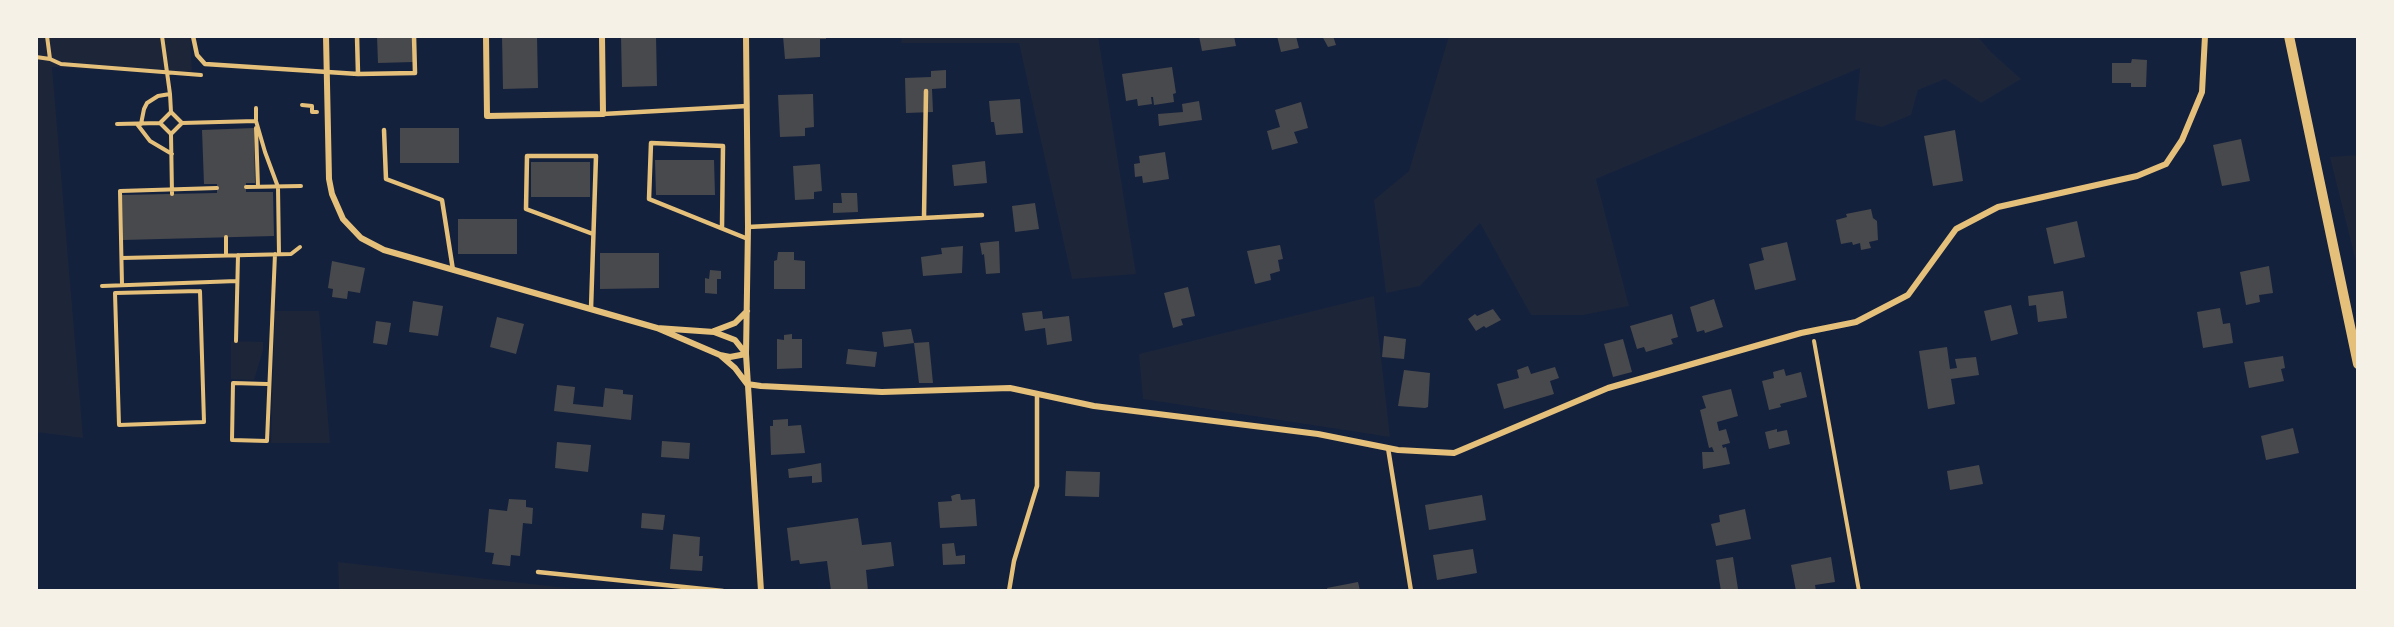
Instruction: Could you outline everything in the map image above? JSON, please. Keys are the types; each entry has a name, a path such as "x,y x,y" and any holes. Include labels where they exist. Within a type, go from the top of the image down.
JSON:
{"street":[{"path":"326,36 329,180 332,194 343,219 361,238 371,245 453,270 657,328 720,355 735,357 746,354"},
{"path":"486,36 487,116 603,114 602,36"},
{"path":"746,36 748,227 746,354 761,591"},
{"path":"720,355 735,368 747,384 882,392 1010,388 1094,406 1318,434 1388,448 1454,453 1608,388 1813,331 1856,322 1908,295 1956,229 1998,207 2137,176 2166,164 2181,140 2202,92 2205,36"},
{"path":"2289,36 2354,323 2358,364"},
{"path":"714,332 735,323 747,311"},
{"path":"657,328 714,332 735,340 746,354"}],"lane":[{"path":"194,36 197,55 205,64 327,74 415,73 414,36"},
{"path":"357,36 358,74"},
{"path":"924,217 926,91"},
{"path":"603,114 747,106"},
{"path":"384,130 386,179 442,200 453,270"},
{"path":"722,227 723,146 651,143 649,199 748,239"},
{"path":"591,309 596,156 527,156 526,209 593,234"},
{"path":"748,227 982,214"},
{"path":"1009,591 1014,561 1037,486 1037,394"},
{"path":"1388,448 1411,591"},
{"path":"538,572 723,591"}],"path":[{"path":"47,36 50,59"},
{"path":"162,36 171,112 182,123"},
{"path":"36,57 50,59 61,64 208,76"},
{"path":"139,124 147,104 158,96 170,94"},
{"path":"302,105 312,106 312,112 317,112 318,109"},
{"path":"256,108 258,187"},
{"path":"117,124 160,123 171,112"},
{"path":"171,134 182,123 256,121"},
{"path":"256,121 278,186 277,254 267,384 267,441 232,440 233,383 267,384"},
{"path":"160,123 171,134 172,191"},
{"path":"139,124 150,141 172,154"},
{"path":"246,187 301,186"},
{"path":"122,285 120,191 217,188"},
{"path":"226,237 226,255"},
{"path":"122,258 291,254 300,247"},
{"path":"236,341 238,255"},
{"path":"102,286 237,281"},
{"path":"200,282 204,422 119,425 115,293 200,291"},
{"path":"1813,331 1859,591"}],"shaded area":[{"path":"36,36 190,36 192,74 52,67 83,438 36,432"},
{"path":"902,36 1098,36 1136,274 1072,279 1019,43 901,43"},
{"path":"1449,36 1981,36 1979,38 1992,53 2021,79 1981,103 1945,79 1918,90 1911,115 1882,127 1855,120 1860,68 1596,179 1629,306 1583,315 1531,315 1480,223 1420,286 1386,293 1374,200 1409,171"},
{"path":"2358,155 2358,270 2330,157"},
{"path":"1374,296 1390,437 1143,399 1139,354"},
{"path":"275,311 319,311 330,443 271,443"},
{"path":"231,341 263,342 263,350 254,380 231,379"},
{"path":"338,562 593,591 339,591"}],"building":[{"path":"377,36 412,36 413,62 378,63"},
{"path":"502,36 537,36 538,88 503,89"},
{"path":"621,36 656,36 657,86 622,87"},
{"path":"783,36 826,36 826,39 820,39 820,57 785,59"},
{"path":"1199,36 1234,36 1236,46 1202,51"},
{"path":"1277,36 1296,36 1299,48 1281,52"},
{"path":"1322,36 1333,36 1336,45 1328,47"},
{"path":"2132,59 2147,60 2146,87 2131,87 2131,83 2112,83 2112,63 2131,63"},
{"path":"1172,67 1176,93 1173,94 1174,102 1154,105 1153,97 1151,97 1152,104 1138,106 1137,99 1126,101 1122,74"},
{"path":"946,70 946,88 932,89 933,112 906,113 905,78 931,77 931,71"},
{"path":"813,94 814,127 805,128 805,136 780,137 778,95"},
{"path":"1020,99 1023,133 996,135 994,122 991,122 989,101"},
{"path":"1199,101 1202,120 1159,126 1158,114 1183,112 1182,104"},
{"path":"1301,102 1308,128 1294,132 1298,143 1272,150 1267,131 1280,127 1275,110"},
{"path":"254,128 255,183 246,183 246,192 273,192 274,236 123,240 122,195 217,193 217,184 204,184 202,130"},
{"path":"400,128 459,128 459,163 400,163"},
{"path":"1955,130 1963,181 1933,186 1924,136"},
{"path":"2241,139 2250,181 2222,186 2213,145"},
{"path":"1165,152 1169,179 1143,183 1142,176 1135,177 1134,164 1140,163 1139,156"},
{"path":"655,160 714,160 715,195 656,195"},
{"path":"985,161 987,183 954,186 952,165"},
{"path":"531,162 590,162 590,197 531,197"},
{"path":"820,164 822,191 814,192 814,199 795,200 793,166"},
{"path":"841,193 857,193 858,212 833,213 833,203 842,203"},
{"path":"1035,203 1039,229 1015,232 1012,206"},
{"path":"1871,209 1873,218 1877,221 1878,240 1869,242 1871,248 1861,250 1860,243 1841,244 1836,220 1847,217 1846,214"},
{"path":"458,219 517,219 517,254 458,254"},
{"path":"2077,221 2085,257 2054,264 2046,228"},
{"path":"999,241 1000,273 986,274 984,254 982,255 980,243"},
{"path":"1787,242 1796,280 1755,290 1749,264 1764,260 1761,248"},
{"path":"1280,245 1283,259 1278,260 1280,271 1270,274 1271,280 1255,284 1247,251"},
{"path":"963,246 962,273 923,276 921,257 942,254 941,248"},
{"path":"778,252 794,252 794,260 805,261 805,289 774,289 774,261 777,260"},
{"path":"600,253 659,253 659,288 600,289"},
{"path":"332,261 365,268 360,293 348,291 347,299 332,297 333,289 328,288"},
{"path":"2269,266 2273,293 2259,295 2260,302 2246,305 2240,272"},
{"path":"710,270 721,271 721,279 717,279 717,294 705,293 705,278 709,279"},
{"path":"1188,287 1195,316 1181,319 1183,325 1173,328 1164,293"},
{"path":"2063,291 2067,318 2038,322 2036,305 2029,306 2028,296"},
{"path":"1714,299 1723,327 1705,333 1704,330 1697,332 1690,307"},
{"path":"413,301 443,306 438,336 409,332"},
{"path":"2011,305 2018,334 1991,341 1984,311"},
{"path":"2220,308 2223,324 2230,323 2233,343 2203,348 2197,312"},
{"path":"1493,309 1501,320 1476,331 1468,319 1475,314 1477,316"},
{"path":"1042,311 1043,319 1069,316 1072,341 1047,345 1045,328 1025,331 1022,313"},
{"path":"1672,314 1678,337 1671,339 1673,344 1646,352 1644,347 1637,349 1630,326"},
{"path":"497,317 524,324 516,354 490,347"},
{"path":"376,321 391,323 387,345 373,343"},
{"path":"911,329 914,343 884,347 882,332"},
{"path":"792,334 792,339 802,339 802,368 777,369 777,339 784,340 784,335"},
{"path":"1384,336 1406,339 1404,359 1382,357"},
{"path":"1623,339 1632,372 1613,377 1604,344"},
{"path":"929,342 933,383 919,383 914,343"},
{"path":"1947,347 1950,369 1957,368 1955,359 1976,357 1979,375 1951,379 1955,404 1928,409 1919,351"},
{"path":"848,349 877,352 875,367 846,364"},
{"path":"2283,356 2285,368 2281,369 2284,381 2249,388 2244,362"},
{"path":"1528,366 1531,374 1555,367 1559,378 1550,381 1554,394 1504,409 1497,384 1519,378 1517,370"},
{"path":"1784,369 1786,376 1801,372 1807,397 1780,404 1781,407 1769,410 1762,381 1774,378 1773,372"},
{"path":"1404,370 1430,373 1428,407 1398,406"},
{"path":"557,385 575,387 573,404 603,407 605,388 623,390 623,394 633,395 631,420 554,411"},
{"path":"1731,389 1738,416 1717,422 1719,431 1726,429 1730,443 1722,445 1723,448 1726,447 1730,464 1703,469 1702,452 1714,452 1712,447 1709,448 1700,410 1706,408 1702,396"},
{"path":"788,419 788,426 801,425 805,453 771,455 770,426 773,426 773,420"},
{"path":"2293,428 2299,453 2266,460 2261,436"},
{"path":"1777,429 1777,432 1787,430 1790,444 1769,449 1765,432"},
{"path":"662,441 690,443 689,459 661,457"},
{"path":"557,442 591,445 588,472 555,468"},
{"path":"821,463 822,482 812,483 812,476 789,478 788,469"},
{"path":"1979,465 1983,484 1950,490 1947,471"},
{"path":"1066,471 1100,472 1099,497 1065,496"},
{"path":"960,494 961,500 975,499 977,526 940,528 938,502 952,501 951,496"},
{"path":"1482,495 1486,520 1429,530 1425,505"},
{"path":"509,499 526,500 526,507 533,508 532,524 523,523 520,556 511,555 510,566 492,564 494,553 485,552 489,509 507,511"},
{"path":"1745,509 1751,539 1716,546 1711,524 1720,522 1719,515"},
{"path":"642,513 665,515 663,530 641,528"},
{"path":"858,518 862,545 891,542 894,566 866,570 868,591 831,591 827,561 800,564 799,560 791,561 787,528"},
{"path":"673,534 700,537 699,556 703,556 702,571 670,569"},
{"path":"954,543 956,556 965,555 965,564 943,565 942,544"},
{"path":"1473,549 1477,573 1437,580 1433,555"},
{"path":"1733,557 1738,589 1721,591 1716,560"},
{"path":"1831,557 1835,582 1815,585 1816,591 1796,591 1791,565"},
{"path":"1358,582 1360,591 1328,591 1327,588"}]}
